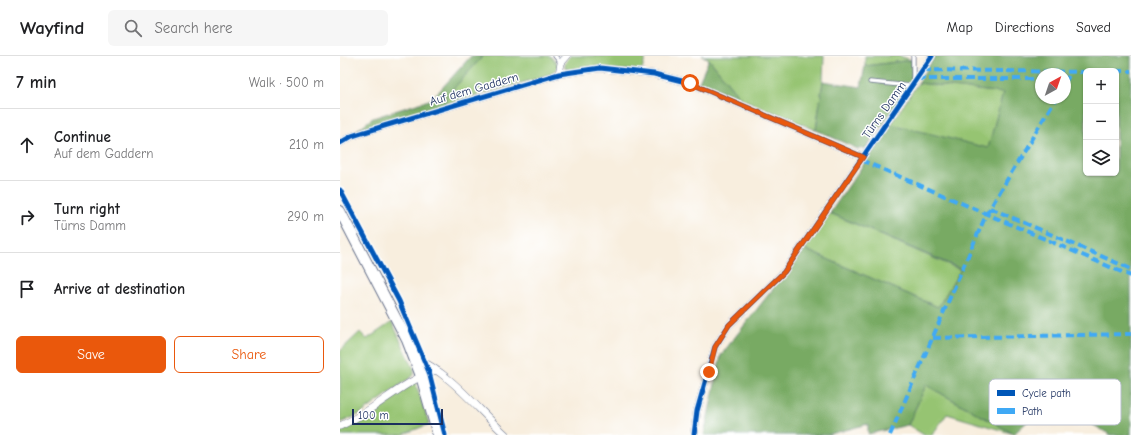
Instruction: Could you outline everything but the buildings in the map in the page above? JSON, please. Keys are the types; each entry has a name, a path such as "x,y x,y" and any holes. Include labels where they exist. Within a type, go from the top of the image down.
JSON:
{"main road":[{"path":"340,211 388,301 415,358 438,435"}],"street":[{"path":"558,74 561,63 567,56"},
{"name":"Türns Damm","path":"694,435 697,411 715,347 729,325 784,272 913,86 932,56"},
{"name":"Auf dem Gaddern","path":"340,143 352,136 558,74 600,68 654,74 690,83 863,157"},
{"path":"415,358 436,370 452,383 506,435"},
{"path":"340,426 361,416 412,380 436,370"}],"lane":[{"path":"555,56 561,63"},
{"path":"870,82 913,86 913,56"}],"green space":[{"path":"471,56 483,56 446,97 445,104 354,132 373,118 432,99"},
{"path":"483,56 550,56 559,66 550,75 445,104 446,97"},
{"path":"570,56 646,56 642,70 568,70 565,68 565,63"},
{"path":"702,56 824,56 823,81 816,130 740,98 708,58"},
{"path":"865,56 899,56 912,60 865,66"},
{"path":"935,56 1131,56 1131,435 1111,435 1094,425 1121,425 1121,379 989,379 989,420 926,385 908,425 868,434 868,424 827,435 704,435 721,355 804,249 938,307 961,269 830,213 891,124 988,148 1003,93 918,83"},
{"path":"709,59 740,98 699,82"},
{"path":"912,60 912,82 866,148 858,149 816,130 823,81 861,87 865,66"},
{"path":"918,83 1003,93 988,149 891,124"},
{"path":"830,213 961,270 938,307 804,249"},
{"path":"392,322 414,369 414,375 362,413 340,423 340,351 360,332 367,339"},
{"path":"415,381 429,424 402,435 340,435 340,430 365,417"},
{"path":"926,385 989,420 989,425 998,425 1014,434 947,414 932,435 924,435 908,425"},
{"path":"998,425 1024,425 1014,434"}],"marked path":[{"path":"923,70 1083,72"},
{"path":"1119,71 1131,71"},
{"path":"917,79 1035,79"},
{"path":"890,435 986,215 1052,104"},
{"path":"861,160 1131,276"},
{"path":"990,208 1131,269"},
{"path":"933,338 1131,334"}],"cycle path":[{"path":"694,435 697,411 715,347 729,325 784,272 932,56"},
{"path":"340,143 352,136 559,74 600,68 654,74 690,83 863,157"},
{"path":"340,190 399,301 429,372 445,435"}],"route":[{"path":"690,83 829,141 863,157 784,272 729,325 715,347 709,372"}]}
